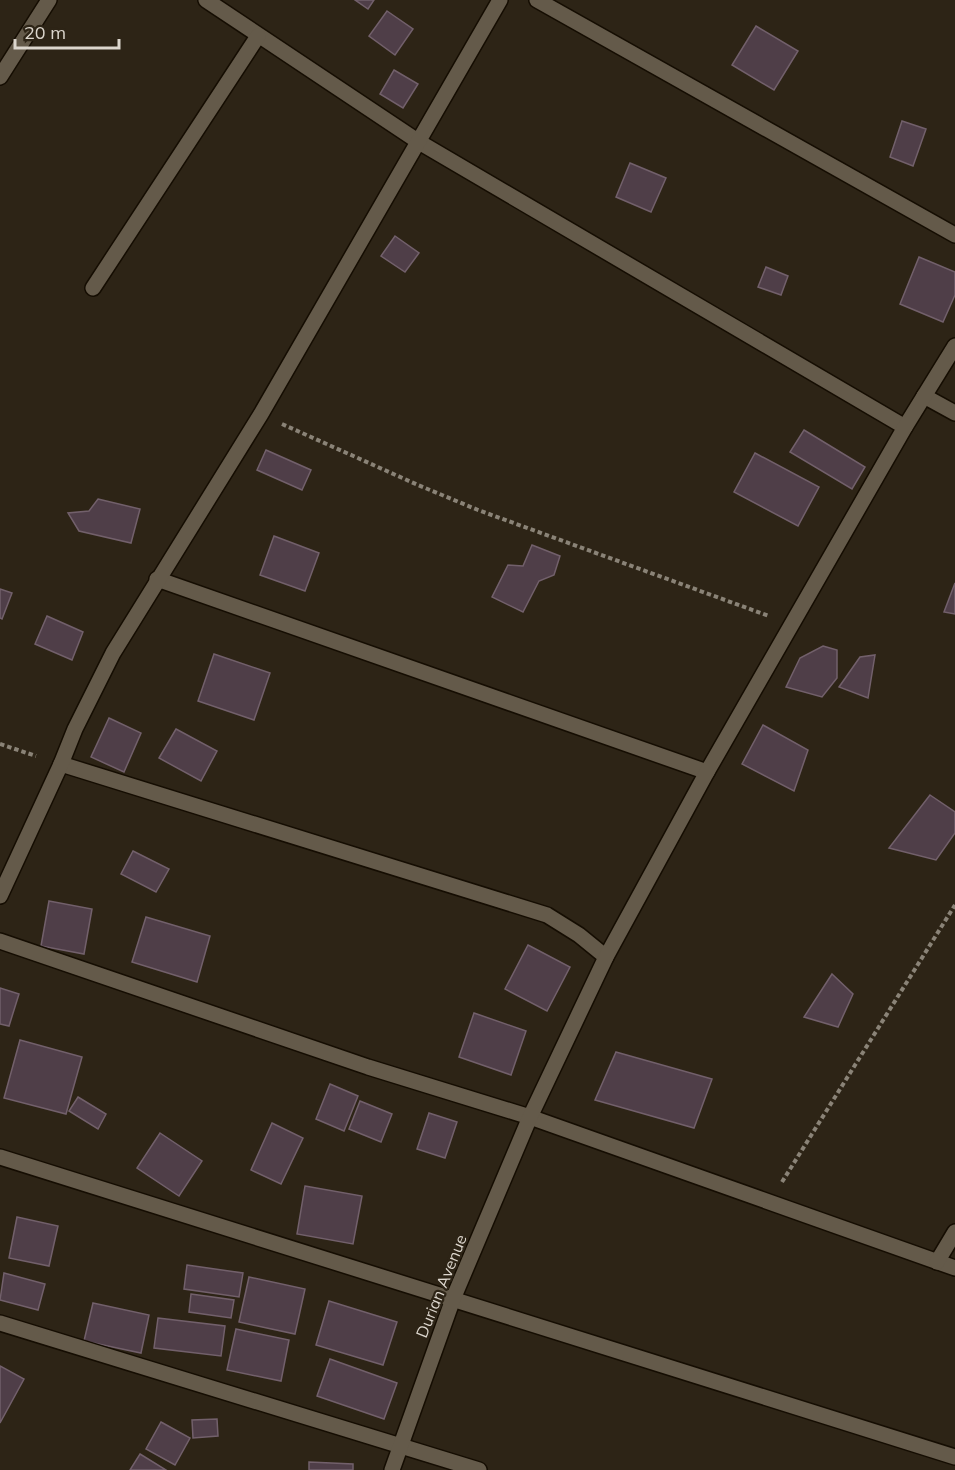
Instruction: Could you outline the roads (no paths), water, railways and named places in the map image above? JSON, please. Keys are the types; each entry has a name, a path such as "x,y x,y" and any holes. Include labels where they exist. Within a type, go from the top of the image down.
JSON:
{"street":[{"path":"0,77 49,0"},
{"path":"206,0 419,142 905,427"},
{"path":"0,896 75,729 113,652 261,414 500,0"},
{"path":"537,0 955,235"},
{"path":"93,288 258,36"},
{"name":"Durian Avenue","path":"392,1470 453,1299 530,1117 606,957 707,772 905,427 955,346"},
{"path":"924,396 955,412"},
{"path":"157,579 707,772"},
{"path":"61,764 547,915 606,957"},
{"path":"0,941 368,1067 530,1117 955,1268"},
{"path":"0,1157 955,1457"},
{"path":"937,1262 955,1232"},
{"path":"0,1323 479,1470"}]}
